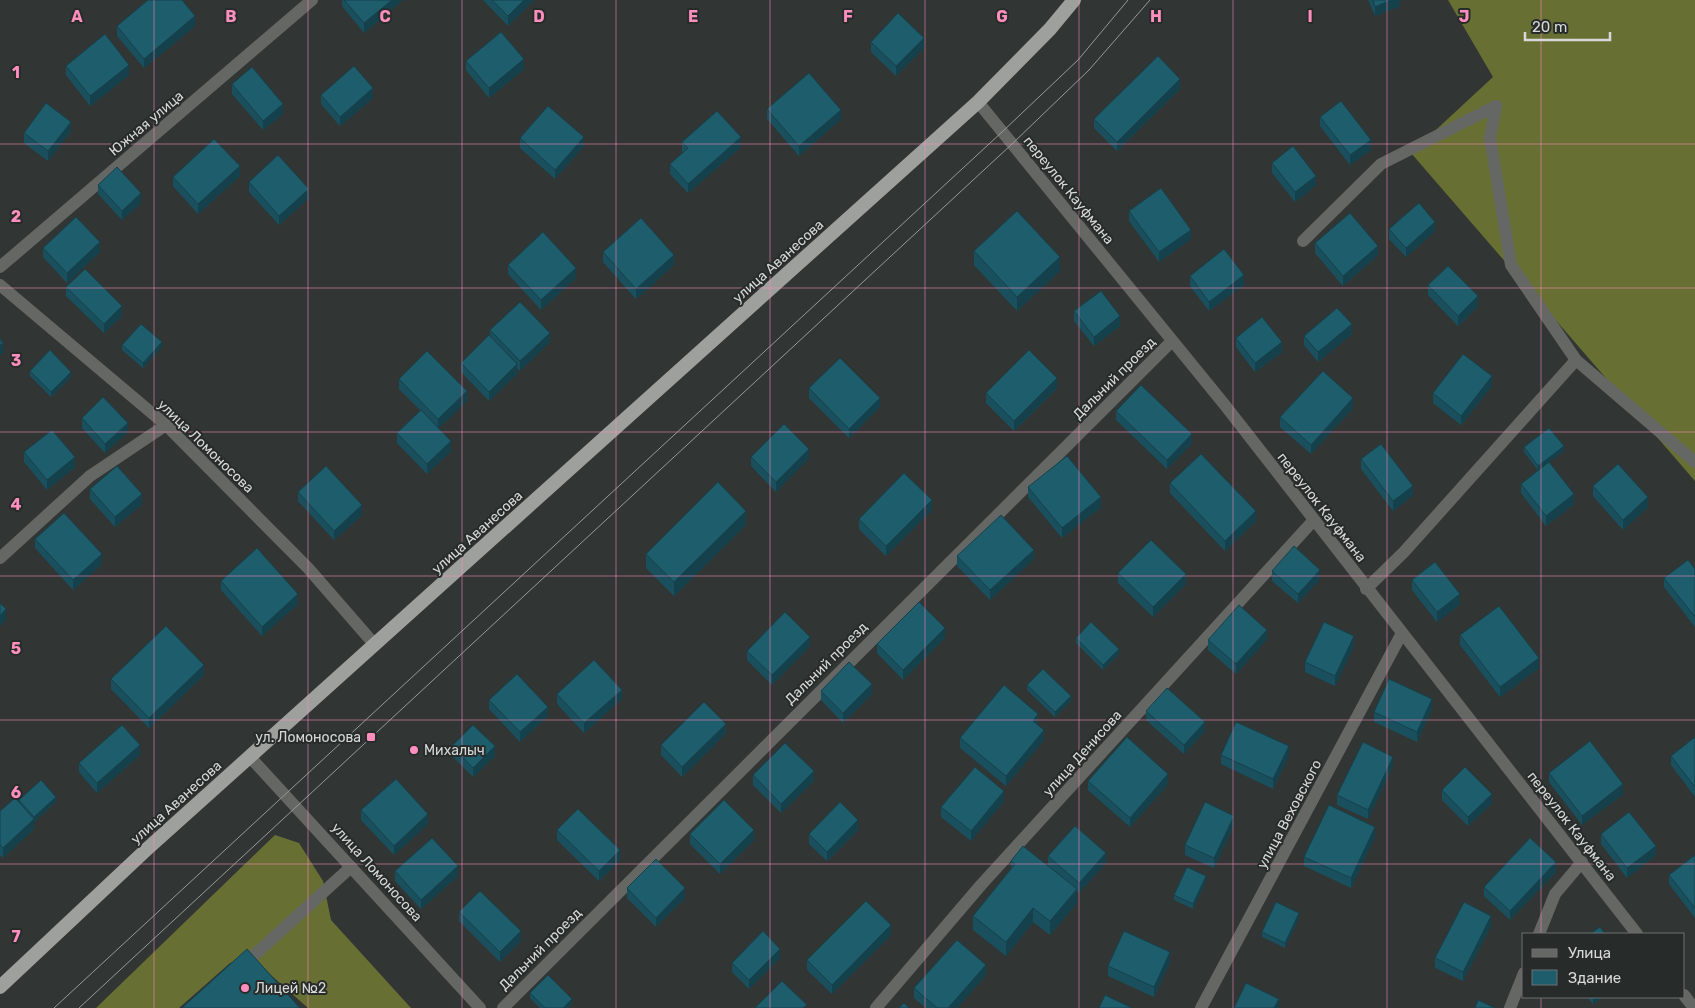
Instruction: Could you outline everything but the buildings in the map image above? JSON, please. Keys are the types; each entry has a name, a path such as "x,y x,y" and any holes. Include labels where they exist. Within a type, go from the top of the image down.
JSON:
{"highway":[{"name":"улица Аванесова","path":"0,987 147,849 978,102 1050,29 1074,0"}],"street":[{"name":"Южная улица","path":"0,267 312,0"},
{"name":"переулок Кауфмана","path":"978,102 1172,341 1636,933"},
{"path":"1303,241 1381,164 1496,106 1490,138 1510,265 1576,360 1695,462"},
{"name":"улица Ломоносова","path":"0,285 166,425 308,568 375,645"},
{"name":"Дальний проезд","path":"503,1008 1172,341"},
{"path":"1366,588 1404,552 1576,360"},
{"path":"0,558 90,476 166,425"},
{"name":"улица Денисова","path":"876,1008 981,885 1313,522"},
{"name":"улица Веховского","path":"1201,1008 1402,633"},
{"name":"улица Ломоносова","path":"250,757 480,1008"},
{"path":"1539,933 1555,894 1582,862"},
{"path":"250,959 351,867"},
{"path":"1510,1008 1522,979"},
{"path":"1685,996 1694,1008"}],"green space":[{"path":"1448,0 1695,0 1695,481 1411,153 1493,77"},
{"path":"275,835 299,843 323,881 331,920 411,1008 308,1008 264,969 247,957 230,963 179,1008 96,1008"}],"tram line":[{"path":"54,1008 1002,132 1078,60 1128,0"},
{"path":"79,1008 1012,144 1089,70 1150,0"}],"place":[{"name":"ул. Ломоносова","path":"371,737"},
{"name":"Михалыч","path":"414,750"},
{"name":"Лицей №2","path":"245,988"}]}
